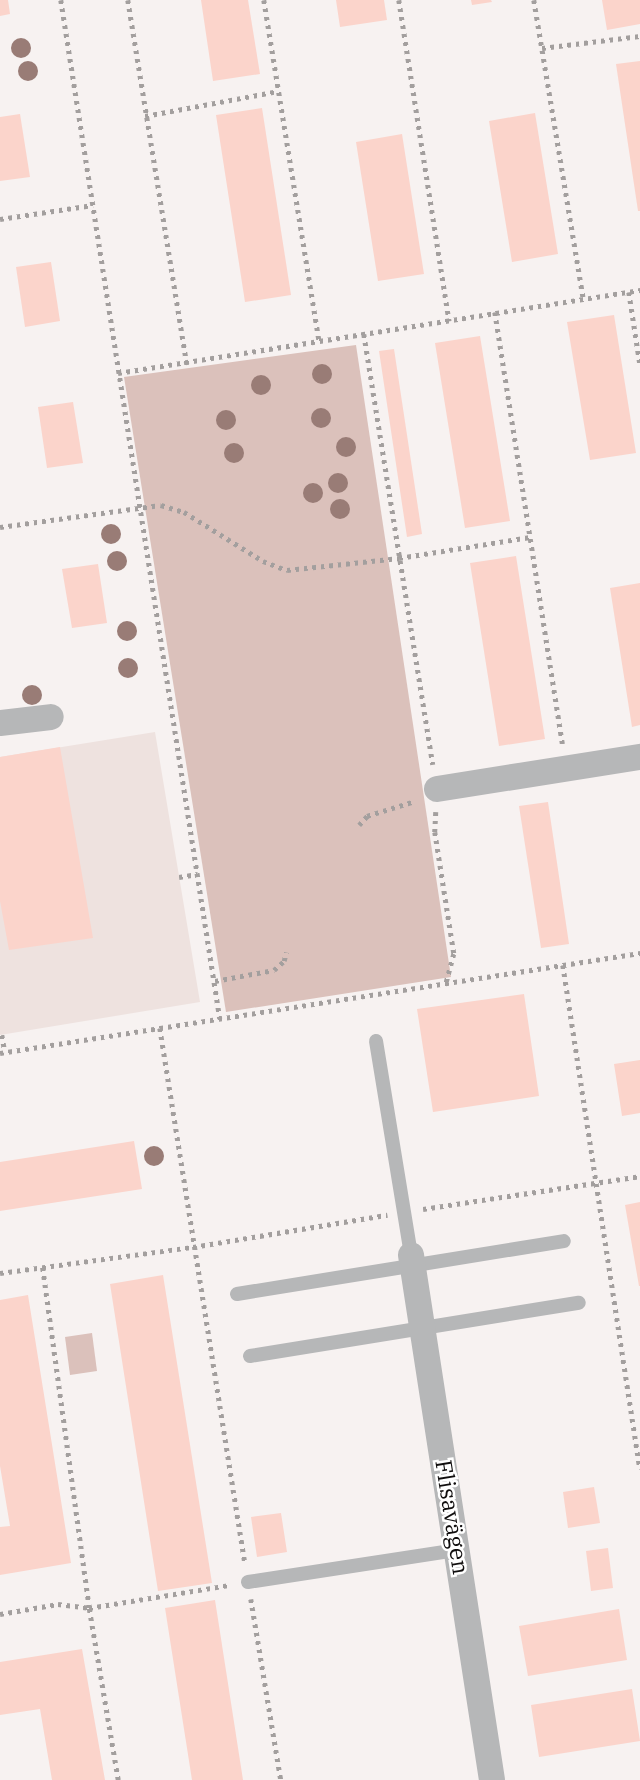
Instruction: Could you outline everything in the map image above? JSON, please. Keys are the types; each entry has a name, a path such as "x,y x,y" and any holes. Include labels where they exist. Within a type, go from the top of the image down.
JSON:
{"street":[{"path":"0,723 51,717"},
{"path":"437,789 640,757"},
{"name":"Flisavägen","path":"412,1261 492,1780"}],"lane":[{"path":"376,1041 412,1261"},
{"path":"237,1294 412,1261 564,1241"},
{"path":"250,1356 579,1303"},
{"path":"248,1581 458,1550"}],"path":[{"path":"61,0 220,1019"},
{"path":"128,0 187,364"},
{"path":"264,0 319,341"},
{"path":"399,0 449,321"},
{"path":"534,0 583,297"},
{"path":"542,48 640,36"},
{"path":"145,116 279,91"},
{"path":"0,219 93,205"},
{"path":"118,373 640,290"},
{"path":"629,292 640,364"},
{"path":"495,312 567,769"},
{"path":"364,334 437,789 435,832 454,954 446,983"},
{"path":"0,527 161,505 184,512 263,561 288,570 400,558 530,537"},
{"path":"359,825 367,817 427,798 437,789"},
{"path":"179,877 198,874"},
{"path":"215,981 274,970 284,961 286,952"},
{"path":"2,1034 2,1052 640,953"},
{"path":"563,965 640,1469"},
{"path":"160,1028 193,1247 281,1780"},
{"path":"0,1273 193,1247 640,1176"},
{"path":"42,1266 89,1608 118,1780"},
{"path":"0,1614 58,1604 89,1608 248,1581"}],"shaded area":[{"path":"356,345 451,977 226,1012 124,377"},
{"path":"155,732 200,1002 0,1035 0,757"},
{"path":"92,1333 97,1371 70,1375 65,1337"}],"building":[{"path":"0,0 8,0 10,14 0,16"},
{"path":"201,0 248,0 260,74 213,81"},
{"path":"336,0 384,0 387,20 340,27"},
{"path":"471,0 491,0 492,2 472,5"},
{"path":"602,0 640,0 640,24 607,30"},
{"path":"640,61 640,211 638,211 616,64"},
{"path":"262,108 291,295 245,302 216,115"},
{"path":"535,113 558,254 512,262 489,121"},
{"path":"20,114 30,177 0,181 0,117"},
{"path":"402,134 424,274 378,281 356,142"},
{"path":"51,262 60,321 25,327 16,267"},
{"path":"614,315 636,453 590,460 567,322"},
{"path":"480,336 510,521 465,528 435,343"},
{"path":"394,349 422,534 407,537 379,351"},
{"path":"73,402 83,463 47,468 38,407"},
{"path":"516,556 545,739 499,746 470,563"},
{"path":"98,564 107,623 72,628 62,569"},
{"path":"640,583 640,725 632,727 610,588"},
{"path":"60,747 93,938 9,950 0,901 0,757"},
{"path":"548,802 569,944 541,948 519,806"},
{"path":"524,994 539,1096 433,1112 417,1009"},
{"path":"640,1060 640,1113 622,1116 614,1064"},
{"path":"134,1141 142,1189 0,1211 0,1162"},
{"path":"640,1202 640,1286 639,1286 625,1205"},
{"path":"163,1275 212,1583 158,1591 110,1284"},
{"path":"28,1295 71,1563 0,1575 0,1527 10,1526 0,1466 0,1300"},
{"path":"594,1487 600,1523 568,1528 563,1492"},
{"path":"281,1513 287,1552 257,1557 251,1517"},
{"path":"608,1548 613,1588 591,1591 586,1551"},
{"path":"215,1600 243,1780 192,1780 165,1608"},
{"path":"619,1609 627,1660 528,1676 519,1626"},
{"path":"82,1649 105,1780 52,1780 40,1709 0,1715 0,1662"},
{"path":"632,1689 640,1741 539,1757 531,1705"}]}
